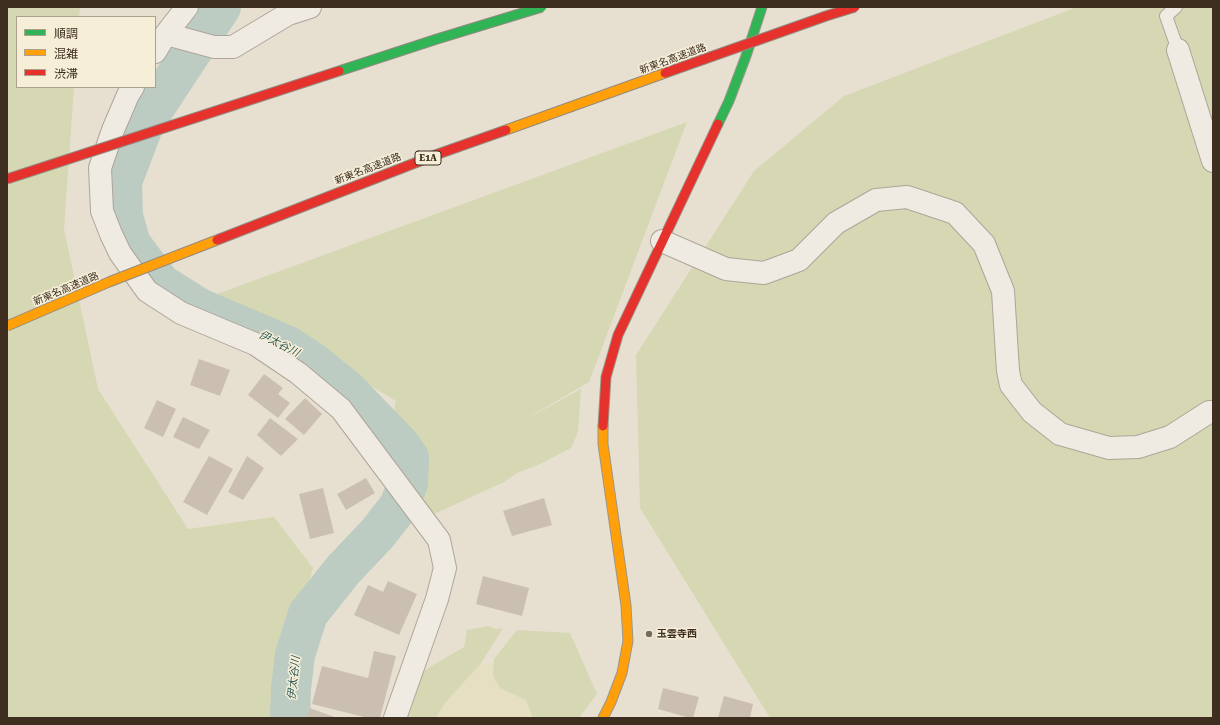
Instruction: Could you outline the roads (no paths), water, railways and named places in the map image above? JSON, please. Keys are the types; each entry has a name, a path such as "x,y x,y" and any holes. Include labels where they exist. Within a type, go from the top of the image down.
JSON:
{"main road":[{"path":"7,179 430,41 542,7"},
{"path":"603,718 622,673 628,641 626,605 603,444 603,413 606,377 618,335 729,100 746,56 762,7"},
{"name":"新東名高速道路","path":"7,326 109,282 438,154 855,7"}],"street":[{"path":"188,7 166,41 214,47 233,47 288,14 310,7"},
{"path":"1178,50 1213,160"},
{"path":"132,88 113,130 100,168 102,211 120,253 147,291 181,313 255,344 298,373 341,409 439,540 444,568 437,598 395,718"},
{"path":"662,241 726,268 764,273 799,260 836,223 876,200 907,197 955,213 984,244 1003,291 1008,371 1011,385 1032,412 1060,434 1109,448 1138,447 1170,437 1208,412 1213,412"}],"lane":[{"path":"1176,7 1166,16 1178,50"}],"waterway":[{"name":"伊太谷川","path":"221,7 144,124 122,182 123,216 131,244 161,284 199,308 288,346 315,364 347,390 400,445 409,458 408,483 399,506 378,533 343,570 308,614 295,655 291,688 290,718"}],"place":[{"name":"玉雲寺西","path":"649,634"}]}
